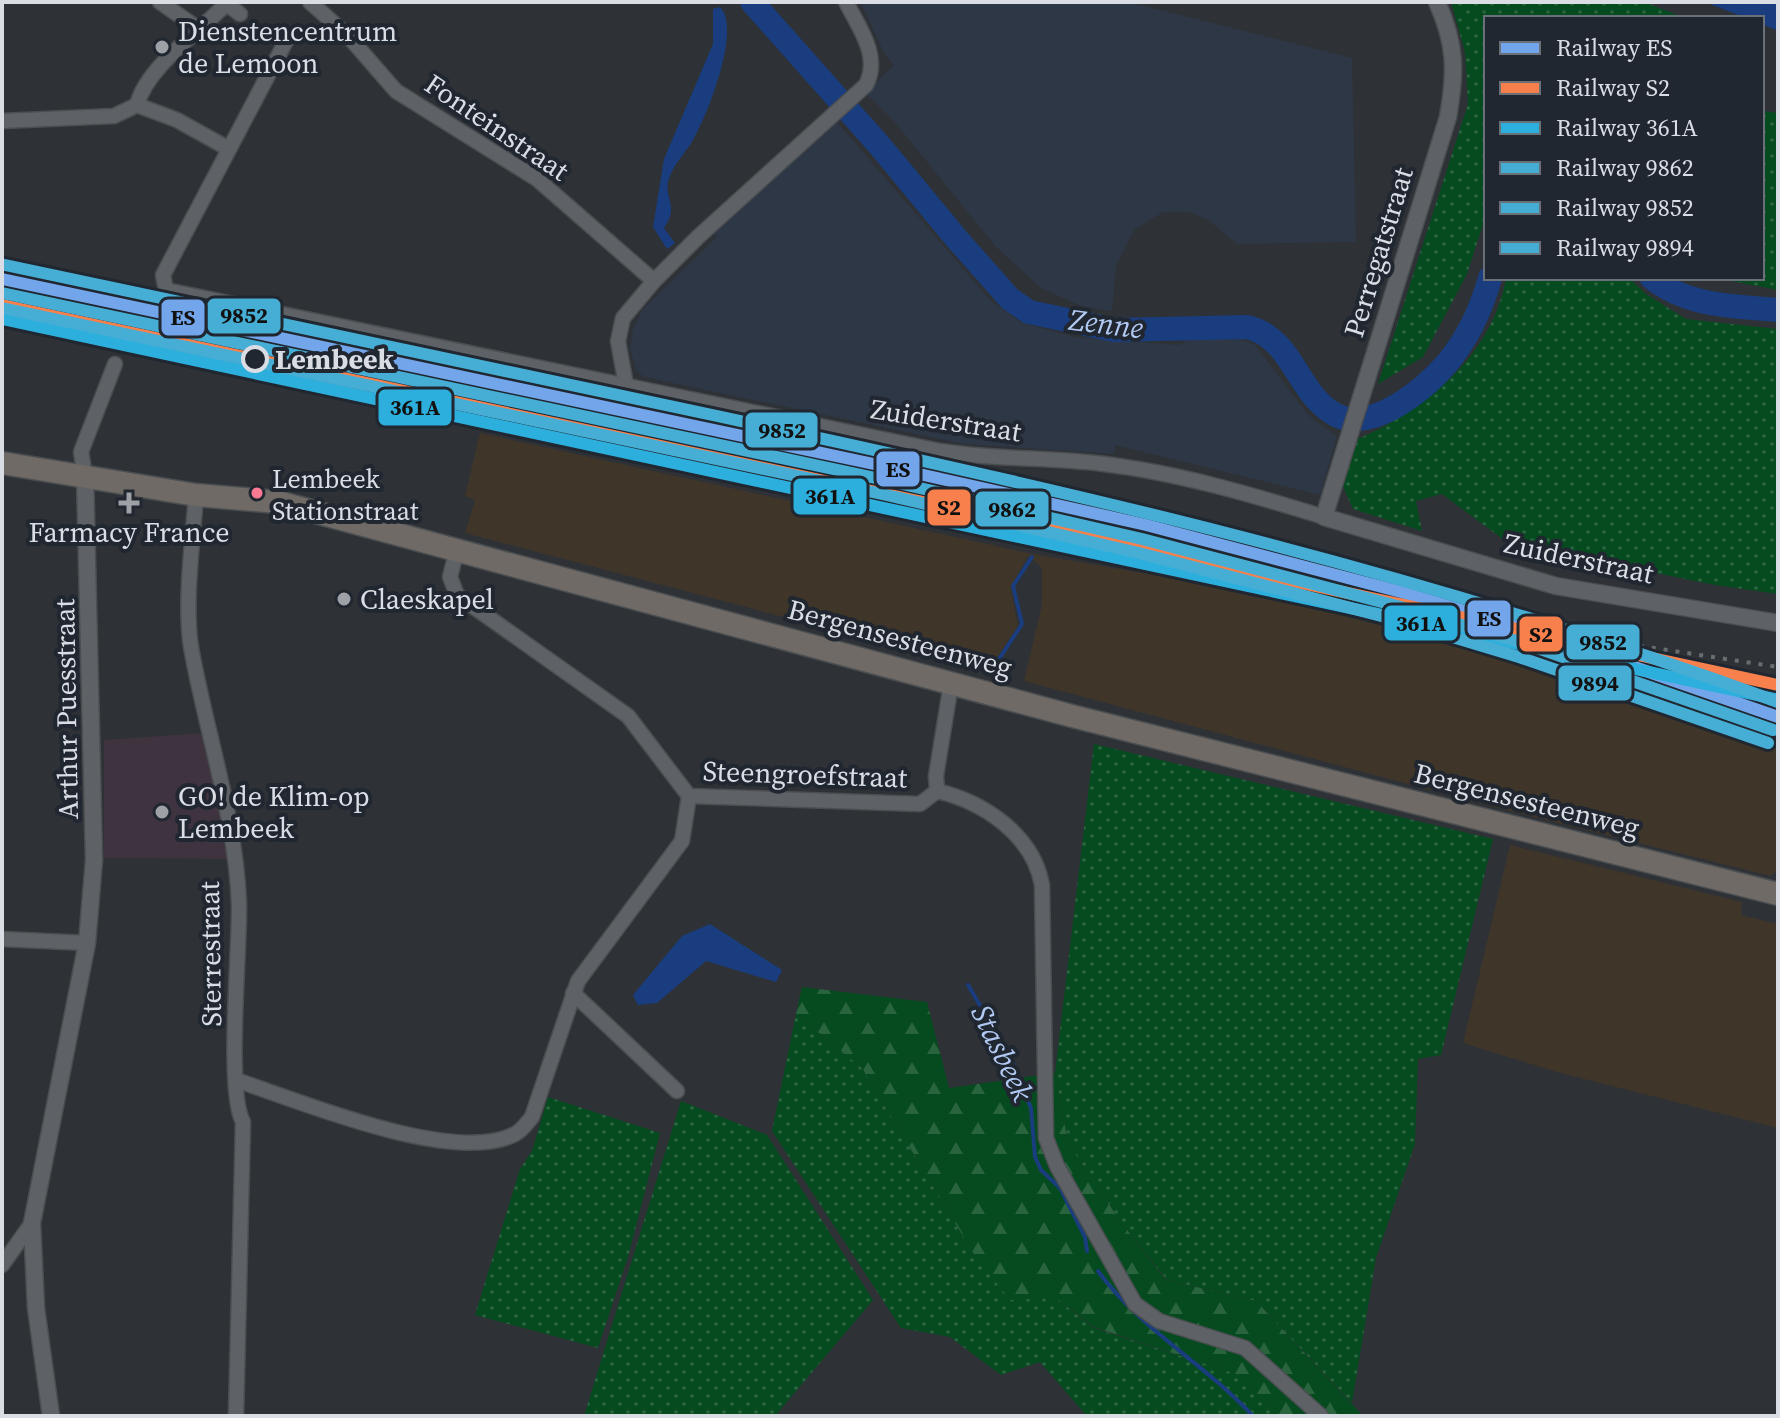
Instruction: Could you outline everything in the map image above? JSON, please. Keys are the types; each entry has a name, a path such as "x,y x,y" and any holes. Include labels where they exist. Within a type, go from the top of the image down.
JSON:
{"main road":[{"name":"Bergensesteenweg","path":"2,463 196,495 278,502 951,684 1778,894"}],"street":[{"path":"160,2 200,30"},
{"path":"626,385 618,341 623,318 654,281 866,85 873,67 871,55 846,2"},
{"name":"Perregatstraat","path":"1324,517 1448,117 1456,76 1447,27 1437,2"},
{"path":"137,105 141,91 190,36 228,3 240,14"},
{"name":"Fonteinstraat","path":"314,8 348,36 396,91 537,179 654,281"},
{"path":"2,121 114,116 137,105 177,120 229,149 286,41"},
{"name":"Zuiderstraat","path":"229,149 163,275 166,290 987,458 1105,464 1197,483 1556,586 1778,623"},
{"path":"85,475 81,452 115,364"},
{"name":"Arthur Puesstraat","path":"51,1416 35,1297 32,1223 87,943 94,860 85,475"},
{"name":"Sterrestraat","path":"196,495 191,643 234,856 239,904 236,1080 237,1110 243,1122 236,1416"},
{"name":"Steengroefstraat","path":"457,549 450,577 457,595 628,716 689,796 920,804 937,791 966,798 1015,833 1037,864 1042,885 1046,1138 1103,1251 1135,1304 1159,1321 1245,1348 1321,1416"},
{"path":"937,791 936,776 951,684"},
{"path":"236,1080 401,1136 488,1143 516,1134 532,1117 573,993 682,841 689,796"},
{"path":"2,939 87,943"},
{"path":"573,993 677,1091"},
{"path":"2,1265 32,1223"}],"shaded area":[{"path":"860,2 1128,2 1352,58 1356,242 1237,244 1208,220 1189,212 1163,212 1134,230 1116,266 1112,311 1081,306 1041,288 996,247 893,120 865,93 894,65 884,53"},
{"path":"836,121 991,301 1022,323 1075,337 1179,345 1188,340 1239,338 1255,345 1309,416 1337,436 1320,495 1115,445 1114,454 964,444 644,377 636,370 630,349 633,329 643,309 717,237 713,232"},
{"path":"480,433 1028,553 1239,590 1496,654 1686,709 1778,741 1778,869 1771,876 1490,806 1024,681 1042,605 1042,568 1028,555 1011,589 1018,626 989,671 465,533 475,500 465,496"},
{"name":"GO! de Klim-op Lembeek","path":"204,733 230,859 104,858 104,740"},
{"path":"1510,845 1742,902 1741,915 1778,924 1778,1128 1557,1072 1463,1043"}],"green space":[{"path":"1451,2 1644,2 1680,16 1484,16 1484,221 1467,274 1423,357 1378,384 1468,104 1465,52"},
{"path":"1764,111 1778,113 1778,290 1726,280 1764,280"},
{"path":"1506,280 1631,280 1646,294 1686,319 1778,329 1778,594 1715,585 1508,543 1442,494 1416,501 1422,531 1353,509 1343,486 1358,439 1431,396 1471,355 1487,332 1499,306"},
{"path":"1094,744 1493,839 1441,1055 1418,1059 1415,1144 1376,1258 1352,1403 1256,1301 1167,1280 1120,1221 1068,1143 1055,1073"},
{"path":"802,987 927,1002 949,1088 1055,1073 1068,1143 1120,1221 1166,1280 1256,1301 1363,1416 1279,1416 1239,1375 1094,1327 1056,1298 1010,1300 975,1256 862,1068 796,1014"},
{"path":"796,1014 862,1068 975,1256 1056,1298 1094,1328 1240,1375 1279,1416 1087,1416 1040,1362 1001,1375 950,1337 901,1328 772,1131"},
{"path":"548,1097 660,1133 628,1257 598,1348 475,1315 520,1169 532,1151"},
{"path":"681,1101 767,1135 873,1300 775,1416 584,1416"}],"water":[{"path":"1705,2 1778,2 1778,31 1764,25 1764,16 1741,16"},
{"path":"720,7 726,18 725,52 699,128 670,176 671,213 664,228 675,243 667,249 653,227 664,159 713,44 713,9"},
{"path":"710,924 782,970 776,982 706,961 657,1003 638,1005 633,995 682,936"}],"waterway":[{"name":"Zenne","path":"752,2 1010,299 1029,312 1114,330 1247,327 1263,333 1286,354 1323,406 1336,415 1351,419 1368,418 1403,402 1448,363 1468,333 1489,280"},
{"name":"Zenne","path":"1655,280 1696,300 1778,310"},
{"name":"Stasbeek","path":"989,674 1022,624 1013,586 1032,557"},
{"name":"Stasbeek","path":"968,985 1009,1054 1031,1108 1035,1157 1041,1170 1060,1188 1085,1237 1087,1251"},
{"name":"Stasbeek","path":"1098,1271 1133,1311 1253,1416"}],"railway":[{"path":"1628,644 1778,667"}],"rail line":[{"name":"9852","path":"5,265 811,436 1091,499 1504,610 1778,702"},
{"name":"ES","path":"2,279 888,467 1146,525 1401,592 1528,630 1778,717"},
{"name":"9862","path":"2,293 885,480 1142,539 1397,606 1523,643 1773,730"},
{"name":"S2","path":"2,305 1778,685"},
{"name":"9894","path":"2,308 882,494 1139,553 1393,619 1519,657 1768,743"},
{"name":"361A","path":"2,319 1775,699"}],"place":[{"name":"Dienstencentrum de Lemoon","path":"162,47"},
{"name":"Lembeek","path":"255,359"},
{"name":"Lembeek Stationstraat","path":"257,493"},
{"name":"Farmacy France","path":"129,503"},
{"name":"Claeskapel","path":"344,599"},
{"name":"GO! de Klim-op Lembeek","path":"162,812"}]}
